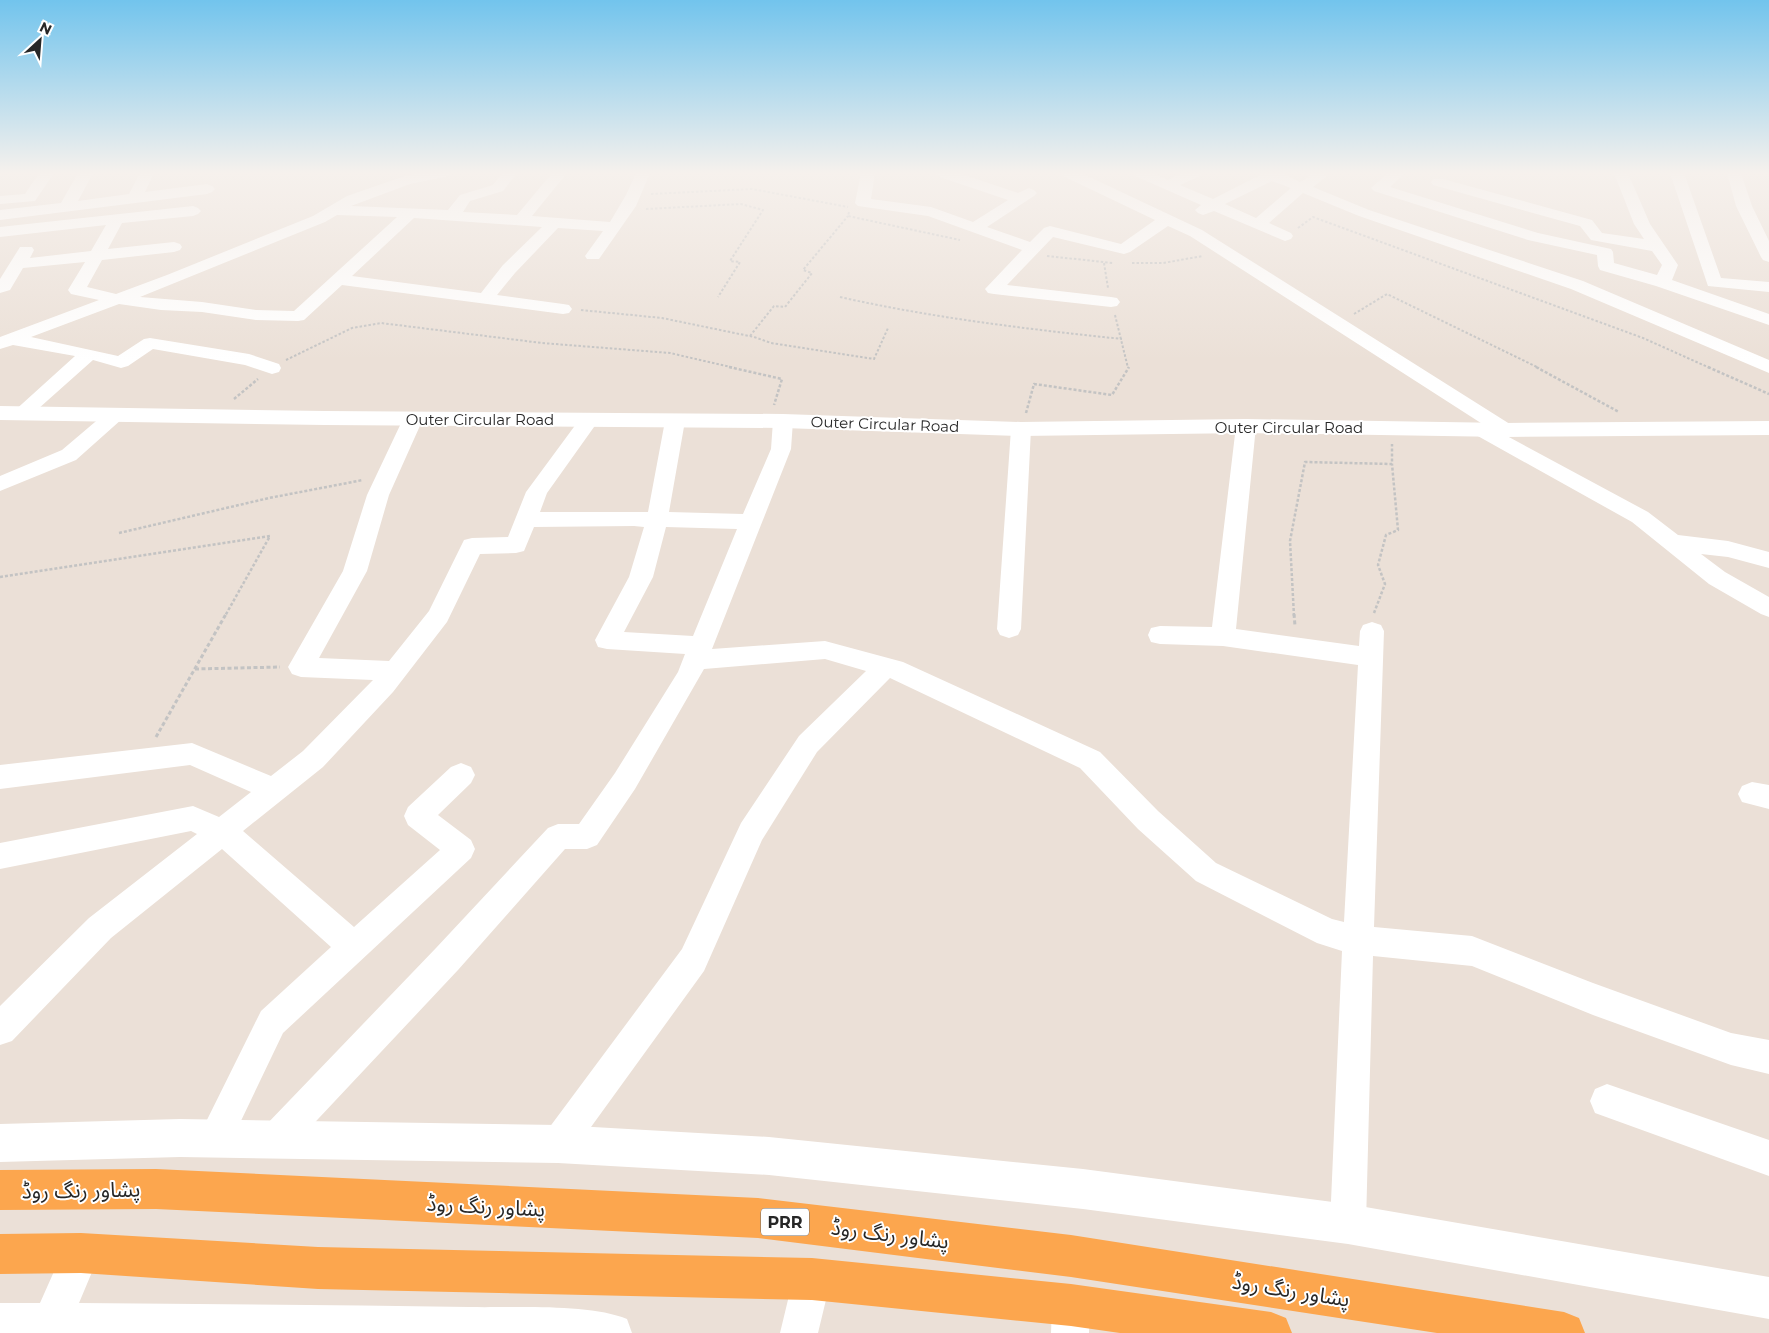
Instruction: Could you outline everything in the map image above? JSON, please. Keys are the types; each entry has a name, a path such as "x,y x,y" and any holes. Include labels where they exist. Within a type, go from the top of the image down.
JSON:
{"highway":[{"name":"پشاور رنگ روڈ","path":"0,1190 156,1189 758,1218 1071,1256 1564,1333"},
{"path":"0,1254 81,1253 318,1268 812,1279 1070,1319 1271,1333"}],"street":[{"path":"0,288 4,286 34,235"},
{"path":"108,235 77,290 117,299 202,307 256,316 298,316 387,235"},
{"path":"5,342 173,279 280,235"},
{"path":"486,298 509,269 542,235"},
{"path":"593,256 608,235"},
{"path":"995,235 1032,248"},
{"path":"1046,235 994,289 1111,302"},
{"path":"1065,235 1124,249 1147,235"},
{"path":"1199,235 1506,430"},
{"path":"1428,235 1577,285 1769,367"},
{"path":"1528,235 1605,252 1606,266 1662,282 1769,320"},
{"path":"1596,235 1597,237 1658,247"},
{"path":"1650,235 1670,265 1662,282"},
{"path":"1698,235 1714,282 1769,287"},
{"path":"1758,235 1769,257"},
{"path":"17,264 174,248"},
{"path":"339,279 563,309"},
{"path":"5,342 89,354 121,362 150,343 249,360 272,368"},
{"path":"22,413 89,354"},
{"name":"Outer Circular Road","path":"0,413 413,419 776,421 1021,429 1246,426 1480,430 1769,428"},
{"path":"0,484 69,455 115,414"},
{"path":"395,671 300,666 355,571 378,495 413,419"},
{"path":"0,1030 100,928 313,759 384,685 439,616 472,546 516,545 537,492 588,420"},
{"path":"675,421 657,520 641,578 607,640 697,653 825,650 886,666 1090,760 1148,820 1206,872 1328,932 1358,940 1472,951 1593,999 1731,1049 1769,1057"},
{"path":"276,1140 447,959 558,837 587,836 625,781 688,675 781,449 776,421"},
{"path":"1223,637 1246,426"},
{"path":"1009,629 1021,429"},
{"path":"1480,430 1640,517 1717,578 1769,608"},
{"path":"526,520 750,522"},
{"path":"1671,542 1728,549 1769,560"},
{"path":"1160,635 1223,637 1296,647 1371,644 1348,1224"},
{"path":"558,1144 693,960 751,832 808,744 886,666"},
{"path":"0,777 192,754 274,790"},
{"path":"215,1138 272,1022 461,849 418,816 461,775"},
{"path":"0,856 193,818 223,832 354,947"},
{"path":"1607,1101 1769,1158"},
{"path":"0,1143 215,1138 558,1144 769,1156 1083,1189 1348,1224 1769,1298"},
{"path":"52,1321 81,1253"},
{"path":"799,1333 812,1279"},
{"path":"0,1322 339,1324 570,1330 613,1333"}],"path":[{"path":"718,297 740,262 730,261 747,235"},
{"path":"750,336 774,306 785,307 812,273 803,270 832,235"},
{"path":"1361,235 1643,338 1769,394"},
{"path":"1021,429 1034,384 1112,395 1129,367 1111,302 1104,264"},
{"path":"1339,324 1387,294 1535,366 1651,429"},
{"path":"840,297 917,313 1001,326 1122,339"},
{"path":"563,309 662,318 750,336 771,343 874,359 888,328"},
{"path":"212,416 272,368 352,328 382,323 542,343 670,352 782,379 776,421"},
{"path":"1371,644 1376,604 1385,584 1378,564 1386,534 1398,530 1391,428"},
{"path":"1296,647 1290,541 1305,462 1392,464"},
{"path":"119,533 268,498 362,480 385,479"},
{"path":"0,577 270,536 157,735 146,759"},
{"path":"195,669 300,666"}]}
